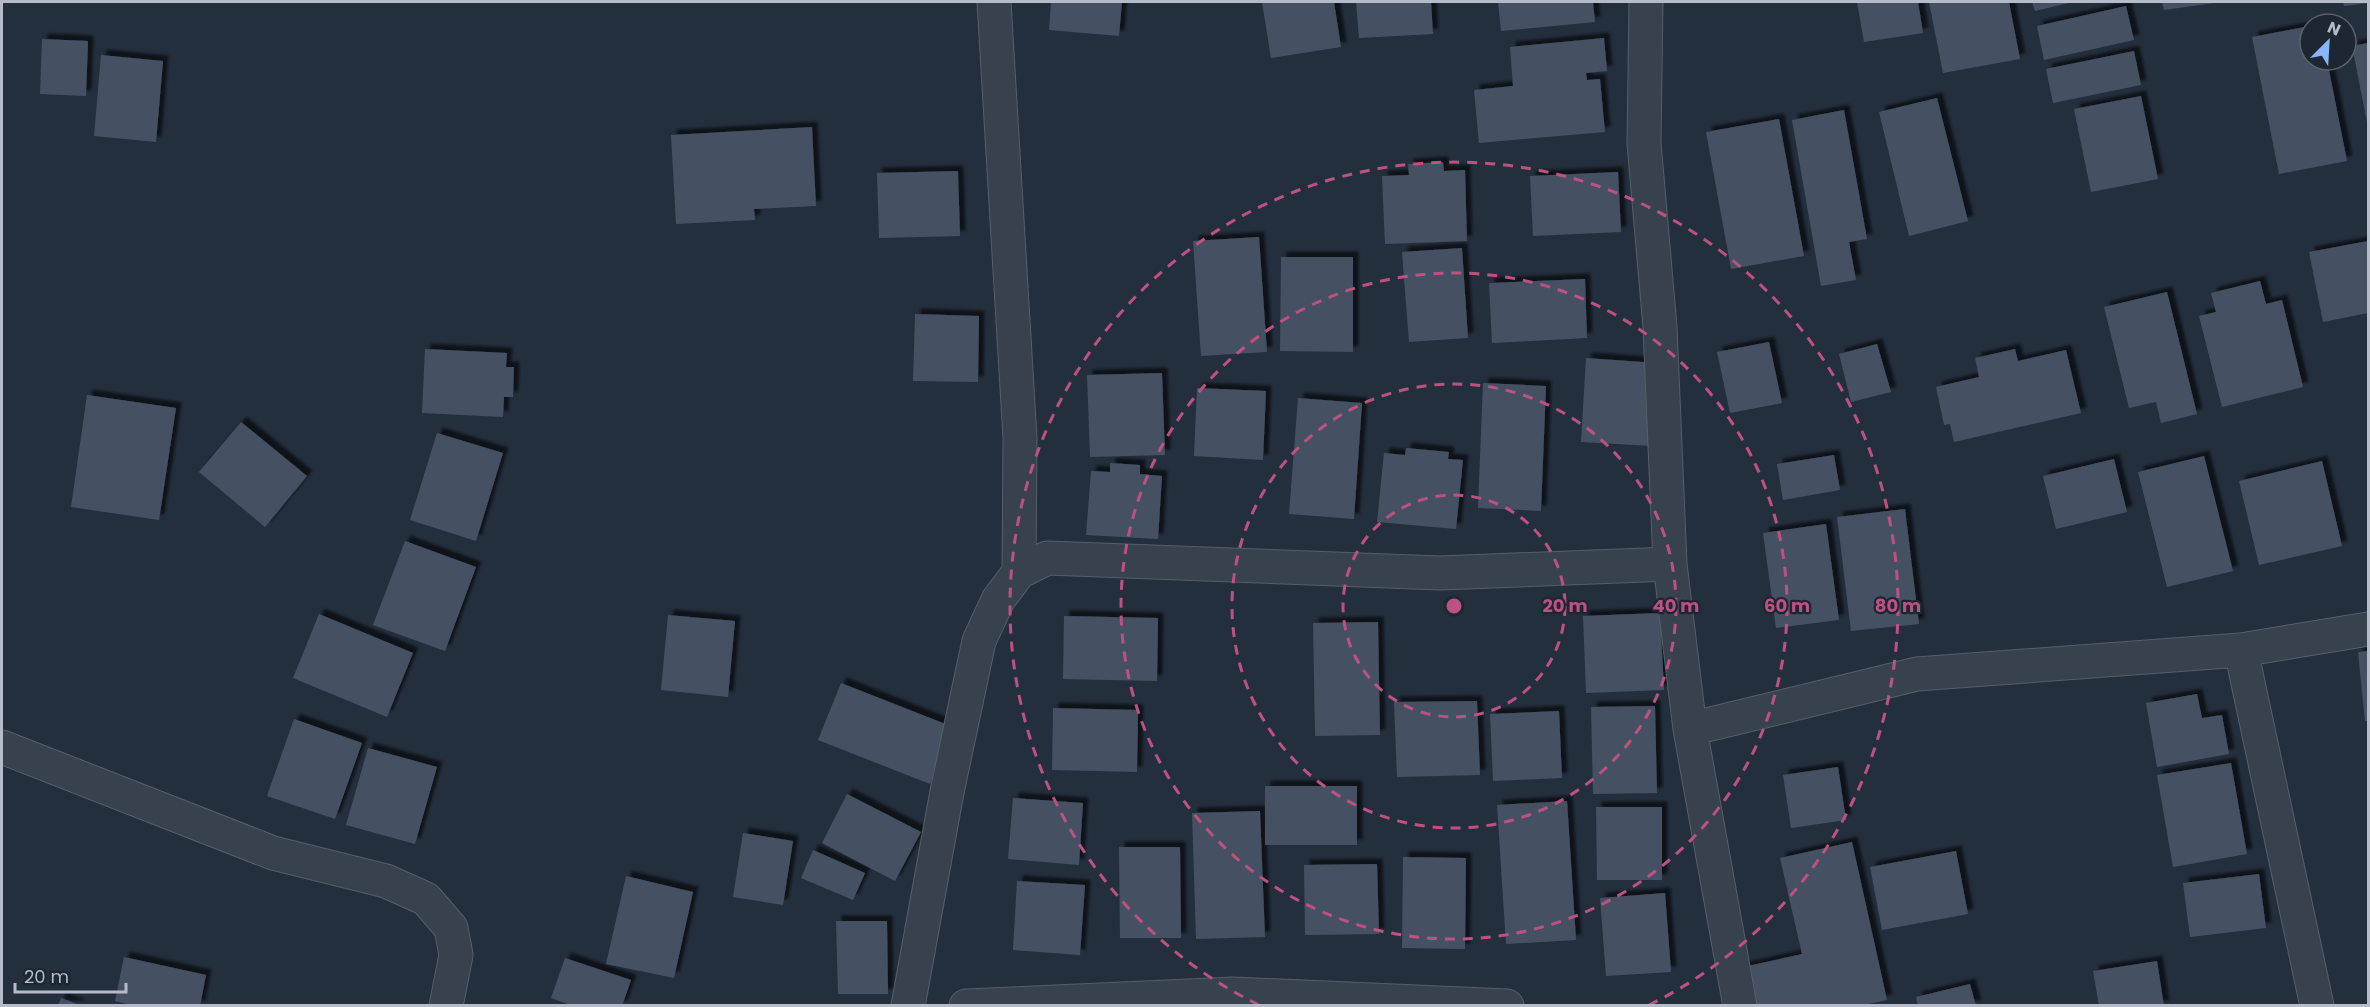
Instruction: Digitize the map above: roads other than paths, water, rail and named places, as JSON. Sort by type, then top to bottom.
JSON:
[{"type":"street","points":[[994,2],[1020,438],[1019,572]]},
{"type":"street","points":[[1646,2],[1644,143],[1660,327],[1670,564],[1690,729],[1740,1005]]},
{"type":"street","points":[[908,1005],[947,792],[979,641],[999,600],[1019,572],[1047,558],[1440,573],[1670,564]]},
{"type":"street","points":[[1690,729],[1917,675],[2241,650],[2368,629]]},
{"type":"street","points":[[2241,650],[2317,1005]]},
{"type":"street","points":[[2,747],[273,853],[386,880],[426,899],[451,928],[456,955],[446,1005]]},
{"type":"street","points":[[966,1005],[1234,993],[1507,1005]]}]
